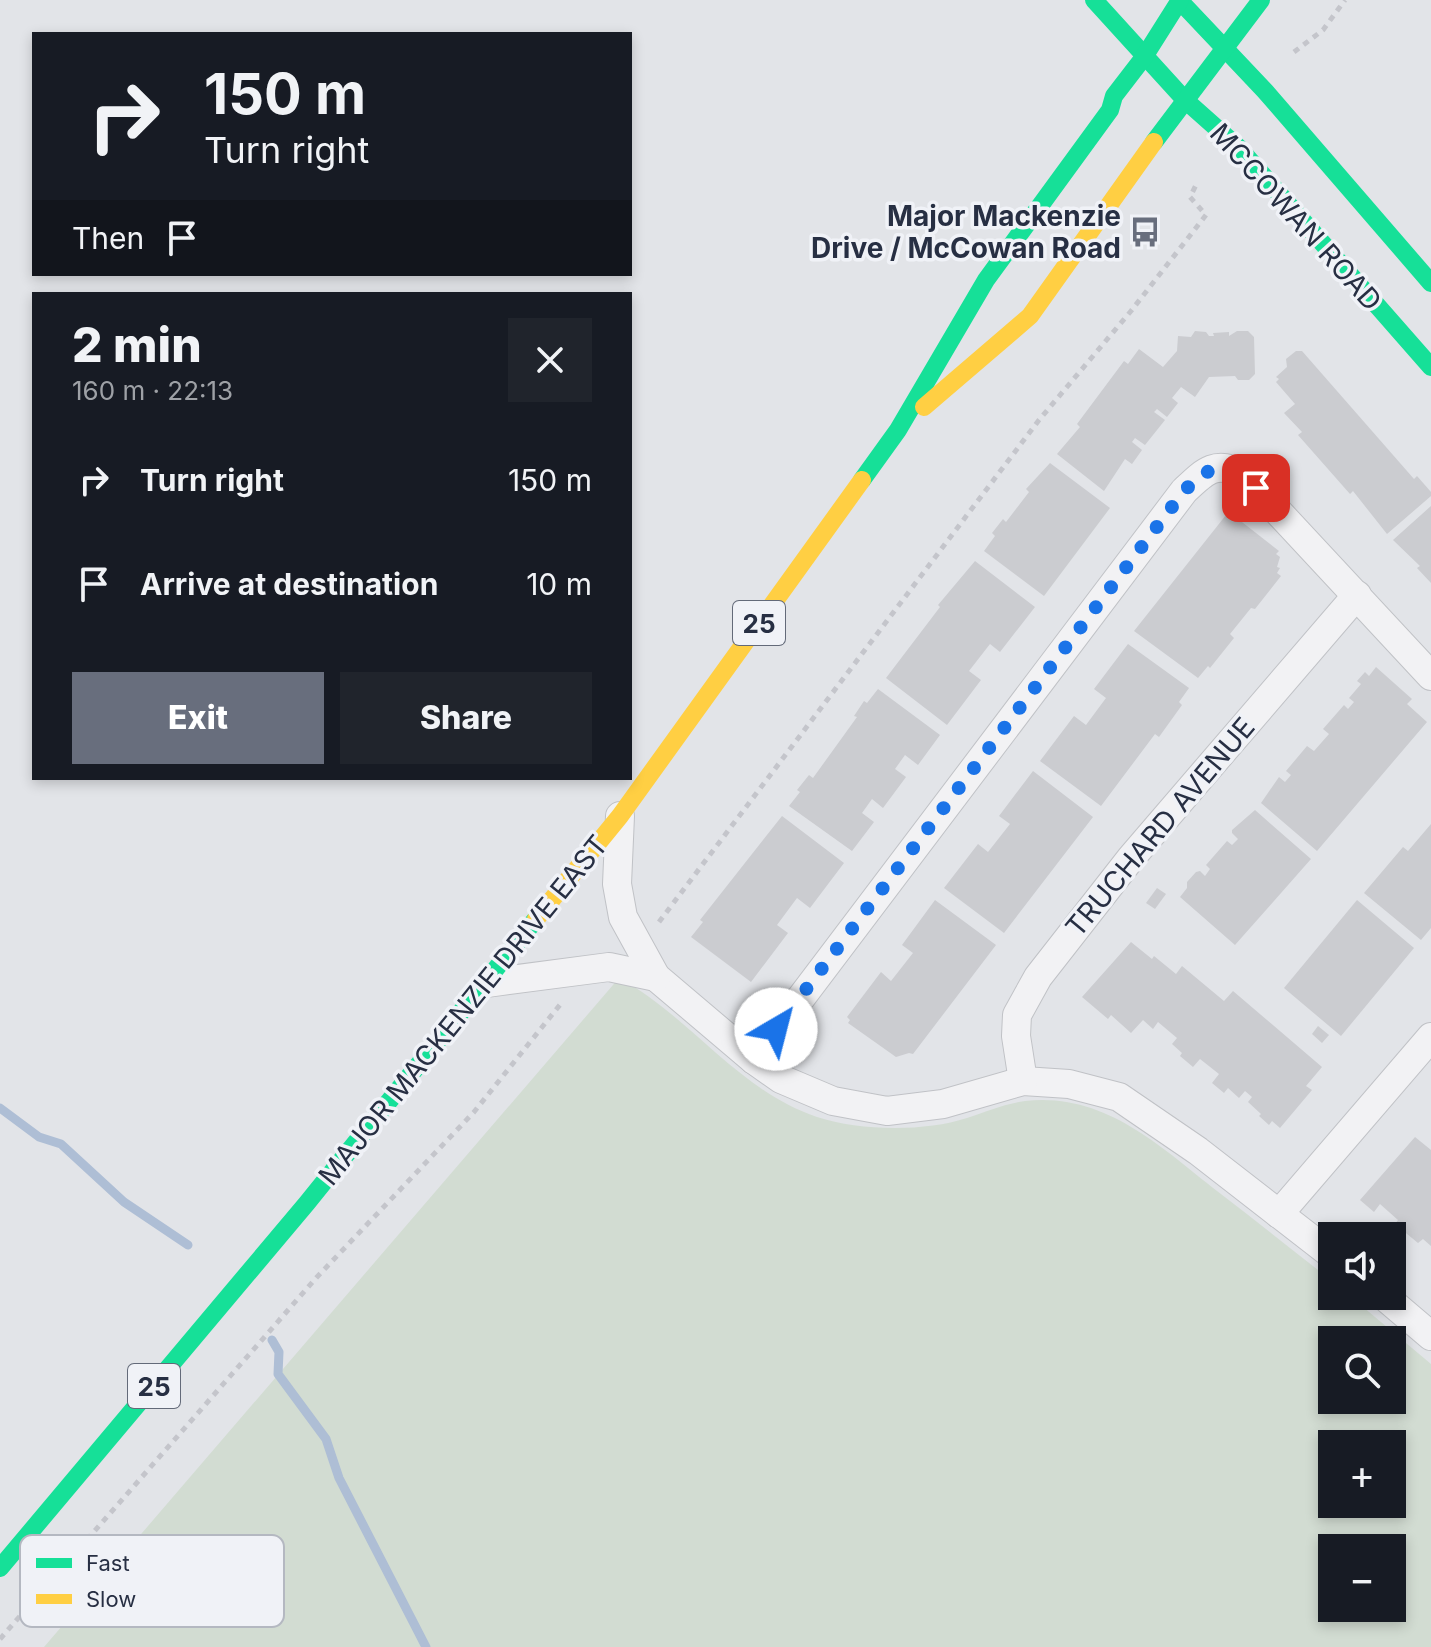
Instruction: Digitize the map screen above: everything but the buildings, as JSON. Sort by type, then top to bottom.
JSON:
[{"type":"main road","name":"MCCOWAN ROAD","points":[[1094,0],[1185,100],[1239,148],[1431,367]]},
{"type":"main road","name":"MCCOWAN ROAD","points":[[1180,0],[1265,91],[1431,283]]},
{"type":"main road","name":"MAJOR MACKENZIE DRIVE EAST","points":[[28,1535],[307,1203],[620,816],[898,430],[986,280],[1110,110],[1114,96],[1144,57],[1180,0]]},
{"type":"main road","name":"MAJOR MACKENZIE DRIVE EAST","points":[[898,430],[1030,316],[1261,0]]},
{"type":"main road","name":"MAJOR MACKENZIE DRIVE EAST","points":[[0,1568],[20,1544]]},
{"type":"street","points":[[754,1060],[1184,491],[1202,474],[1216,467],[1229,467],[1243,474],[1431,676]]},
{"type":"street","name":"TRUCHARD AVENUE","points":[[1023,1081],[1016,1036],[1017,1015],[1038,977],[1131,858],[1357,595]]},
{"type":"street","points":[[620,816],[617,884],[623,917],[656,977],[781,1079],[833,1101],[887,1111],[943,1104],[1023,1081],[1069,1084],[1119,1097],[1148,1114],[1318,1244]]},
{"type":"street","points":[[487,983],[609,967],[656,977]]},
{"type":"street","points":[[1279,1214],[1431,1037]]},
{"type":"street","points":[[1400,1310],[1431,1336]]},
{"type":"path","points":[[1294,52],[1323,30],[1345,0]]},
{"type":"path","points":[[657,924],[1039,420],[1131,311],[1206,215],[1190,197],[1196,185]]},
{"type":"path","points":[[91,1535],[317,1277],[474,1112],[563,1001],[574,995]]},
{"type":"path","points":[[0,1639],[20,1616]]},
{"type":"shaded area","points":[[619,978],[669,1012],[762,1089],[788,1105],[817,1117],[853,1125],[912,1128],[950,1123],[1017,1102],[1054,1100],[1105,1114],[1152,1140],[1318,1270],[1318,1310],[1367,1310],[1386,1326],[1318,1326],[1318,1414],[1406,1414],[1406,1343],[1431,1364],[1431,1647],[44,1647],[61,1627],[284,1627],[284,1535],[140,1535]]},
{"type":"waterway","points":[[0,1108],[39,1137],[61,1144],[124,1202],[188,1245]]},
{"type":"waterway","points":[[272,1340],[279,1352],[278,1374],[326,1439],[339,1478],[426,1647]]},
{"type":"traffic: fast","points":[[1094,0],[1185,100],[1239,148],[1431,367]]},
{"type":"traffic: fast","points":[[1179,0],[1265,91],[1431,283]]},
{"type":"traffic: fast","points":[[862,480],[898,430],[986,280],[1110,110],[1114,96],[1144,57],[1180,0]]},
{"type":"traffic: fast","points":[[1154,142],[1261,0]]},
{"type":"traffic: fast","points":[[28,1535],[307,1203],[536,919]]},
{"type":"traffic: fast","points":[[0,1568],[20,1544]]},
{"type":"traffic: slow","points":[[924,407],[1030,316],[1154,142]]},
{"type":"traffic: slow","points":[[536,919],[620,816],[862,480]]},
{"type":"place","name":"Major Mackenzie Drive / McCowan Road","points":[[1145,232]]},
{"type":"route","points":[[776,1029],[1184,491],[1202,474],[1216,467],[1229,467],[1243,474],[1256,488]]}]
